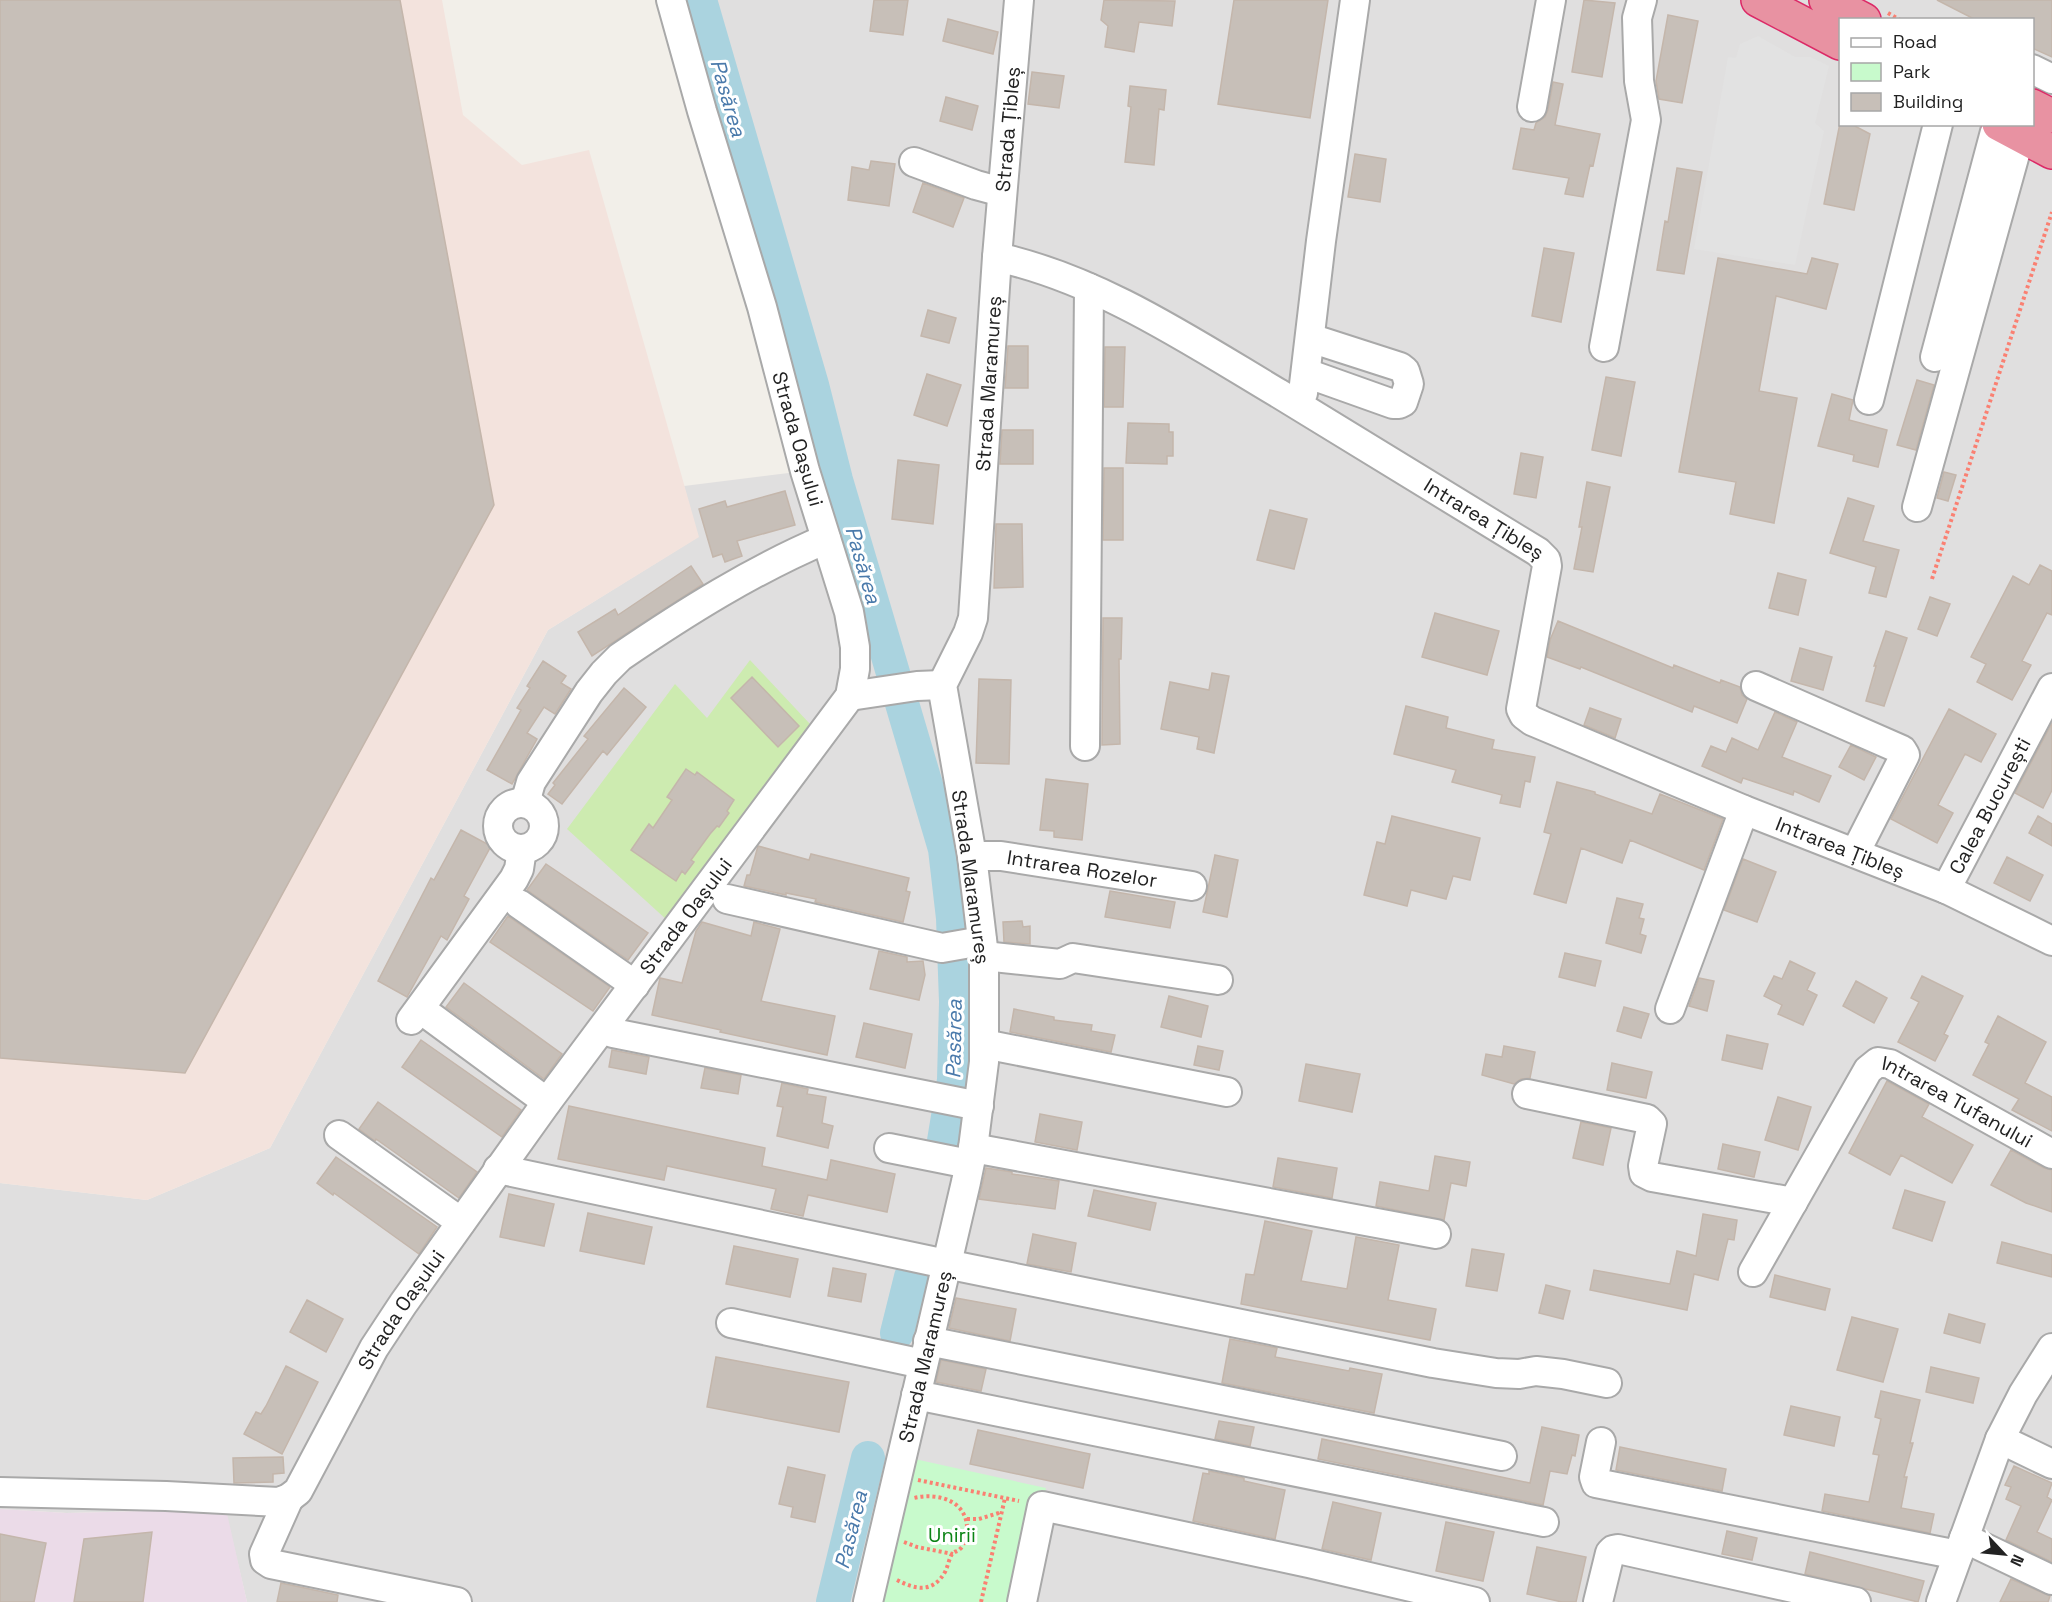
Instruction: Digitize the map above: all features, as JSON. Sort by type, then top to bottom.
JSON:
[{"type":"highway","points":[[1758,0],[1839,42]]},
{"type":"highway","points":[[1826,0],[1860,18]]},
{"type":"highway","points":[[2034,119],[2052,116]]},
{"type":"highway","points":[[2016,126],[2052,152]]},
{"type":"street","name":"Strada Oașului","points":[[457,1602],[271,1564],[266,1560],[264,1554],[289,1498],[297,1491],[374,1348],[498,1169],[850,696],[855,669],[855,647],[849,612],[806,471],[762,307],[702,111],[671,0]]},
{"type":"street","name":"Strada Țibleș","points":[[997,257],[1019,0]]},
{"type":"street","points":[[1310,338],[1400,367],[1406,371],[1409,384],[1403,402],[1393,404],[1304,383],[1321,241],[1355,0]]},
{"type":"street","points":[[1532,107],[1551,0]]},
{"type":"street","points":[[1604,346],[1646,120],[1639,81],[1637,18],[1642,0]]},
{"type":"street","points":[[1639,81],[1652,46],[1661,0]]},
{"type":"street","points":[[2034,70],[2052,79]]},
{"type":"street","points":[[1869,400],[1938,126]]},
{"type":"street","points":[[1935,357],[2011,126]]},
{"type":"street","points":[[1917,507],[2011,126]]},
{"type":"street","points":[[914,162],[1002,192]]},
{"type":"street","name":"Intrarea Țibleș","points":[[997,257],[1038,268],[1089,288],[1184,337],[1538,552],[1546,560],[1547,566],[1521,709],[1524,715],[1532,721],[1744,810],[1946,889],[2052,941]]},
{"type":"street","name":"Strada Maramureș","points":[[868,1602],[926,1353],[926,1259],[965,1158],[980,1056],[983,949],[972,856],[929,685],[968,633],[973,618],[997,257]]},
{"type":"street","points":[[1085,746],[1089,288]]},
{"type":"street","points":[[547,1102],[420,1018],[514,879],[519,869],[522,849],[536,844],[543,831],[544,824],[538,811],[525,803],[531,782],[589,692],[620,657],[736,582],[786,556],[826,539]]},
{"type":"street","points":[[850,696],[929,685]]},
{"type":"street","points":[[1755,686],[1902,750],[1905,755],[1855,853]]},
{"type":"street","name":"Calea București","points":[[1946,889],[2052,688]]},
{"type":"street","points":[[1670,1009],[1744,810]]},
{"type":"street","name":"Intrarea Rozelor","points":[[972,856],[1001,855],[1192,886]]},
{"type":"street","points":[[727,899],[942,948],[983,949],[1060,964],[1073,958],[1218,980]]},
{"type":"street","points":[[519,904],[635,985]]},
{"type":"street","points":[[613,1033],[971,1105]]},
{"type":"street","points":[[980,1056],[1227,1092]]},
{"type":"street","name":"Intrarea Tufanului","points":[[1793,1202],[1868,1070],[1878,1062],[1890,1064],[2052,1154]]},
{"type":"street","points":[[1527,1094],[1647,1119],[1652,1124],[1643,1166],[1644,1173],[1652,1177],[1793,1202],[1753,1272]]},
{"type":"street","points":[[339,1135],[461,1222]]},
{"type":"street","points":[[888,1148],[919,1155],[965,1158],[1436,1234]]},
{"type":"street","points":[[498,1169],[1433,1363],[1496,1373],[1519,1374],[1536,1371],[1563,1374],[1607,1383]]},
{"type":"street","points":[[731,1323],[926,1353],[1502,1456]]},
{"type":"street","points":[[1941,1602],[2000,1439],[2023,1394],[2052,1348]]},
{"type":"street","points":[[916,1395],[1544,1522]]},
{"type":"street","points":[[2000,1439],[2052,1464]]},
{"type":"street","points":[[1600,1442],[1594,1477],[1596,1483],[1961,1547],[2052,1580]]},
{"type":"street","points":[[0,1492],[166,1496],[279,1502],[289,1498]]},
{"type":"street","points":[[1022,1602],[1042,1506],[1309,1563],[1475,1602]]},
{"type":"street","points":[[1598,1602],[1610,1553],[1618,1549],[1856,1602]]},
{"type":"path","points":[[1932,579],[2052,212]]},
{"type":"path","points":[[897,1475],[1042,1506]]},
{"type":"path","points":[[894,1579],[927,1588],[934,1585],[944,1573],[953,1554],[961,1549],[967,1536],[967,1519],[959,1506],[942,1498],[924,1496],[911,1499]]},
{"type":"path","points":[[981,1602],[1005,1498]]},
{"type":"path","points":[[967,1519],[979,1519],[1002,1512]]},
{"type":"path","points":[[884,1533],[916,1547],[953,1554]]},
{"type":"shaded area","points":[[0,0],[442,0],[463,115],[522,165],[589,150],[699,537],[548,630],[270,1148],[147,1200],[0,1183]]},
{"type":"shaded area","points":[[671,0],[2052,0],[2052,1602],[247,1602],[225,1509],[67,1513],[0,1509],[0,1183],[147,1200],[270,1148],[548,630],[698,537],[684,486],[805,471]]},
{"type":"shaded area","points":[[1758,36],[1795,57],[1810,57],[1829,66],[1815,123],[1824,131],[1795,265],[1694,249],[1728,57],[1736,58],[1740,44]]},
{"type":"shaded area","points":[[0,1509],[67,1513],[226,1509],[247,1602],[0,1602]]},
{"type":"green space","points":[[750,660],[810,724],[668,921],[567,829],[675,684],[707,718]]},
{"type":"green space","name":"Unirii","points":[[901,1456],[1046,1488],[1022,1602],[868,1602]]},
{"type":"building","points":[[0,0],[400,0],[494,505],[185,1073],[0,1058]]},
{"type":"building","points":[[874,0],[908,0],[903,35],[870,31]]},
{"type":"building","points":[[1104,0],[1175,1],[1172,26],[1139,22],[1134,52],[1105,47],[1108,26],[1101,20]]},
{"type":"building","points":[[1234,0],[1328,0],[1310,118],[1218,104]]},
{"type":"building","points":[[1584,0],[1615,3],[1602,77],[1572,72]]},
{"type":"building","points":[[1937,0],[2052,0],[2052,57],[2034,49],[2034,18],[1972,18]]},
{"type":"building","points":[[1668,15],[1698,21],[1682,103],[1659,99],[1656,81]]},
{"type":"building","points":[[948,19],[998,32],[993,54],[943,41]]},
{"type":"building","points":[[1032,72],[1064,76],[1059,108],[1028,104]]},
{"type":"building","points":[[1553,82],[1563,84],[1555,125],[1600,134],[1583,197],[1565,194],[1569,178],[1513,169],[1521,128],[1534,130],[1536,123],[1545,117]]},
{"type":"building","points":[[1130,86],[1166,90],[1164,110],[1159,109],[1154,165],[1125,162],[1131,107],[1128,106]]},
{"type":"building","points":[[946,97],[978,106],[972,130],[940,121]]},
{"type":"building","points":[[1839,126],[1855,126],[1870,134],[1854,210],[1824,204]]},
{"type":"building","points":[[1355,154],[1386,159],[1380,202],[1348,197]]},
{"type":"building","points":[[871,161],[895,164],[889,206],[848,200],[852,167],[869,170]]},
{"type":"building","points":[[1677,168],[1702,172],[1684,274],[1657,270]]},
{"type":"building","points":[[923,183],[964,198],[953,227],[913,212]]},
{"type":"building","points":[[1544,248],[1574,253],[1561,322],[1532,316]]},
{"type":"building","points":[[1718,258],[1807,274],[1812,258],[1838,264],[1826,309],[1776,296],[1759,391],[1797,398],[1774,523],[1730,514],[1736,482],[1679,472]]},
{"type":"building","points":[[928,310],[956,318],[949,343],[921,336]]},
{"type":"building","points":[[1008,346],[1028,346],[1028,388],[1005,388]]},
{"type":"building","points":[[1105,347],[1125,347],[1123,407],[1104,407]]},
{"type":"building","points":[[927,374],[961,385],[947,426],[914,415]]},
{"type":"building","points":[[1606,377],[1635,382],[1621,456],[1592,450]]},
{"type":"building","points":[[1917,380],[1934,385],[1916,450],[1897,445]]},
{"type":"building","points":[[1832,394],[1853,400],[1849,420],[1887,430],[1878,467],[1853,461],[1854,455],[1818,446]]},
{"type":"building","points":[[1128,423],[1169,424],[1169,432],[1173,432],[1173,456],[1167,456],[1167,464],[1126,463]]},
{"type":"building","points":[[1002,430],[1033,430],[1033,464],[1000,464]]},
{"type":"building","points":[[1521,453],[1543,457],[1536,498],[1514,494]]},
{"type":"building","points":[[898,460],[939,465],[933,524],[892,519]]},
{"type":"building","points":[[1104,468],[1123,468],[1123,540],[1103,540]]},
{"type":"building","points":[[1944,472],[1956,475],[1948,501],[1937,498]]},
{"type":"building","points":[[1587,482],[1610,487],[1593,572],[1574,569]]},
{"type":"building","points":[[785,491],[795,525],[737,541],[742,556],[725,562],[722,554],[713,557],[699,509],[725,501],[727,507]]},
{"type":"building","points":[[1848,498],[1874,506],[1863,541],[1899,550],[1886,597],[1869,593],[1876,567],[1830,553]]},
{"type":"building","points":[[1270,510],[1307,519],[1294,569],[1257,560]]},
{"type":"building","points":[[996,524],[1022,524],[1023,587],[994,588]]},
{"type":"building","points":[[2040,565],[2052,571],[2052,615],[2047,613],[2022,661],[2031,665],[2012,700],[1977,682],[1986,664],[1971,657],[2013,576],[2029,585]]},
{"type":"building","points":[[691,566],[703,584],[592,656],[578,632],[615,609],[618,615]]},
{"type":"building","points":[[1778,573],[1806,580],[1798,615],[1769,608]]},
{"type":"building","points":[[1930,597],[1950,604],[1937,636],[1918,629]]},
{"type":"building","points":[[1435,613],[1499,631],[1487,675],[1422,657]]},
{"type":"building","points":[[1103,618],[1122,618],[1121,659],[1119,659],[1120,744],[1102,745]]},
{"type":"building","points":[[1558,621],[1673,668],[1674,665],[1720,683],[1721,680],[1740,687],[1742,695],[1747,699],[1737,723],[1694,706],[1692,712],[1581,667],[1580,669],[1547,657],[1550,640]]},
{"type":"building","points":[[1886,631],[1907,638],[1884,706],[1866,701],[1876,666],[1874,666]]},
{"type":"building","points":[[1800,648],[1832,657],[1823,690],[1791,681]]},
{"type":"building","points":[[543,661],[566,676],[561,683],[571,689],[555,714],[544,707],[527,733],[537,739],[512,784],[487,770],[521,710],[517,708],[530,688],[527,686]]},
{"type":"building","points":[[1212,673],[1229,676],[1214,753],[1197,749],[1199,737],[1161,729],[1170,682],[1209,690]]},
{"type":"building","points":[[752,677],[799,726],[778,747],[731,698]]},
{"type":"building","points":[[979,679],[1011,680],[1009,764],[976,763]]},
{"type":"building","points":[[624,688],[646,707],[607,755],[603,751],[562,804],[548,794],[555,785],[553,783],[588,739],[584,736]]},
{"type":"building","points":[[1406,706],[1448,717],[1446,728],[1494,740],[1492,749],[1535,757],[1530,782],[1525,781],[1520,807],[1500,803],[1502,795],[1452,782],[1456,770],[1394,754]]},
{"type":"building","points":[[1590,708],[1621,719],[1615,738],[1584,725]]},
{"type":"building","points":[[1949,709],[1996,734],[1981,762],[1965,754],[1938,805],[1953,813],[1937,843],[1891,819]]},
{"type":"building","points":[[1775,712],[1797,722],[1782,757],[1831,776],[1819,802],[1794,791],[1793,795],[1743,778],[1741,783],[1702,766],[1711,746],[1726,752],[1732,738],[1758,750]]},
{"type":"building","points":[[2052,723],[2052,790],[2043,808],[2015,793]]},
{"type":"building","points":[[1851,745],[1876,757],[1864,780],[1839,767]]},
{"type":"building","points":[[686,769],[695,775],[697,772],[734,800],[727,811],[729,813],[719,827],[717,826],[710,834],[691,860],[694,862],[685,874],[682,871],[676,881],[631,850],[649,824],[653,828],[672,800],[667,797]]},
{"type":"building","points":[[1046,779],[1088,784],[1082,840],[1054,837],[1054,831],[1040,830]]},
{"type":"building","points":[[1557,782],[1595,792],[1595,794],[1652,814],[1660,794],[1723,819],[1704,870],[1630,840],[1622,863],[1581,848],[1566,903],[1534,894],[1551,834],[1544,832]]},
{"type":"building","points":[[1392,816],[1480,838],[1470,880],[1453,876],[1446,899],[1411,890],[1407,906],[1364,895],[1377,842],[1385,844]]},
{"type":"building","points":[[2038,816],[2052,824],[2052,846],[2029,833]]},
{"type":"building","points":[[461,830],[491,846],[464,896],[469,899],[447,940],[441,936],[407,997],[378,981],[431,878],[434,880]]},
{"type":"building","points":[[758,846],[809,860],[811,854],[909,878],[906,891],[910,892],[903,922],[815,902],[816,899],[744,886],[747,875],[750,875]]},
{"type":"building","points":[[1215,855],[1238,860],[1227,917],[1203,912]]},
{"type":"building","points":[[2007,857],[2043,875],[2030,901],[1994,883]]},
{"type":"building","points":[[1743,859],[1776,872],[1757,922],[1724,910]]},
{"type":"building","points":[[546,864],[648,933],[628,960],[527,890]]},
{"type":"building","points":[[1110,891],[1175,902],[1170,928],[1105,917]]},
{"type":"building","points":[[1617,898],[1643,904],[1639,918],[1644,919],[1640,934],[1646,936],[1641,953],[1606,943]]},
{"type":"building","points":[[508,916],[610,987],[593,1011],[490,942]]},
{"type":"building","points":[[1022,921],[1023,927],[1030,926],[1030,944],[1004,942],[1003,922]]},
{"type":"building","points":[[702,922],[751,936],[754,922],[780,929],[761,1001],[835,1016],[827,1055],[652,1015],[660,978],[682,983],[696,931]]},
{"type":"building","points":[[879,951],[907,957],[907,962],[923,961],[925,975],[919,1000],[870,989]]},
{"type":"building","points":[[1565,953],[1601,961],[1595,986],[1559,977]]},
{"type":"building","points":[[1790,961],[1815,973],[1807,990],[1817,995],[1803,1025],[1778,1014],[1782,1005],[1764,996],[1774,976],[1782,979]]},
{"type":"building","points":[[1922,976],[1963,996],[1944,1034],[1948,1036],[1935,1061],[1898,1042],[1919,1002],[1911,998]]},
{"type":"building","points":[[1699,978],[1714,981],[1707,1011],[1689,1006]]},
{"type":"building","points":[[1856,981],[1887,998],[1874,1023],[1843,1006]]},
{"type":"building","points":[[464,983],[562,1054],[544,1079],[446,1007]]},
{"type":"building","points":[[1169,996],[1208,1006],[1201,1037],[1161,1027]]},
{"type":"building","points":[[1624,1007],[1649,1014],[1641,1038],[1617,1031]]},
{"type":"building","points":[[1014,1009],[1054,1017],[1054,1020],[1092,1025],[1091,1031],[1115,1035],[1111,1052],[1010,1032]]},
{"type":"building","points":[[1998,1016],[2046,1042],[2025,1083],[2052,1097],[2052,1131],[2012,1110],[2019,1099],[1973,1075],[1989,1044],[1985,1042]]},
{"type":"building","points":[[864,1023],[912,1034],[905,1068],[856,1057]]},
{"type":"building","points":[[1727,1035],[1768,1044],[1762,1069],[1722,1060]]},
{"type":"building","points":[[421,1040],[521,1110],[502,1137],[402,1067]]},
{"type":"building","points":[[1198,1046],[1223,1051],[1219,1070],[1194,1065]]},
{"type":"building","points":[[1504,1046],[1535,1052],[1530,1078],[1521,1079],[1514,1084],[1482,1075],[1486,1054],[1502,1057]]},
{"type":"building","points":[[612,1050],[649,1057],[646,1074],[609,1067]]},
{"type":"building","points":[[1612,1063],[1652,1072],[1646,1098],[1607,1090]]},
{"type":"building","points":[[1306,1064],[1360,1074],[1352,1112],[1299,1101]]},
{"type":"building","points":[[705,1068],[741,1075],[738,1094],[701,1088]]},
{"type":"building","points":[[1887,1081],[1929,1104],[1922,1117],[1973,1145],[1952,1183],[1901,1155],[1890,1175],[1849,1153]]},
{"type":"building","points":[[782,1083],[808,1089],[807,1094],[826,1097],[822,1123],[833,1126],[828,1148],[777,1136],[783,1107],[777,1106]]},
{"type":"building","points":[[1778,1097],[1811,1107],[1798,1150],[1765,1140]]},
{"type":"building","points":[[378,1102],[477,1172],[459,1198],[359,1129]]},
{"type":"building","points":[[569,1106],[765,1148],[762,1166],[827,1180],[831,1160],[895,1174],[887,1212],[808,1195],[803,1216],[771,1209],[776,1189],[667,1166],[664,1180],[558,1159]]},
{"type":"building","points":[[1040,1114],[1082,1122],[1077,1150],[1035,1142]]},
{"type":"building","points":[[1581,1122],[1611,1128],[1603,1165],[1573,1158]]},
{"type":"building","points":[[1723,1144],[1760,1152],[1754,1177],[1718,1169]]},
{"type":"building","points":[[2011,1150],[2052,1170],[2052,1212],[2026,1203],[1991,1185]]},
{"type":"building","points":[[1435,1156],[1470,1162],[1466,1186],[1451,1183],[1444,1220],[1376,1206],[1380,1182],[1429,1191]]},
{"type":"building","points":[[336,1157],[437,1227],[419,1254],[317,1183]]},
{"type":"building","points":[[1278,1158],[1337,1168],[1332,1198],[1273,1187]]},
{"type":"building","points":[[986,1168],[1059,1181],[1055,1209],[979,1199]]},
{"type":"building","points":[[1094,1190],[1156,1203],[1150,1230],[1088,1216]]},
{"type":"building","points":[[1905,1190],[1945,1202],[1932,1241],[1893,1228]]},
{"type":"building","points":[[509,1194],[554,1204],[544,1246],[500,1237]]},
{"type":"building","points":[[588,1213],[652,1227],[644,1264],[580,1251]]},
{"type":"building","points":[[1703,1214],[1737,1220],[1734,1240],[1728,1239],[1718,1280],[1694,1274],[1687,1310],[1590,1290],[1594,1270],[1670,1284],[1677,1251],[1696,1256]]},
{"type":"building","points":[[1265,1221],[1312,1231],[1301,1281],[1347,1289],[1356,1237],[1399,1245],[1388,1300],[1436,1309],[1430,1340],[1241,1304],[1246,1274],[1254,1275]]},
{"type":"building","points":[[1033,1234],[1076,1243],[1071,1272],[1027,1264]]},
{"type":"building","points":[[2002,1242],[2052,1255],[2052,1277],[1997,1263]]},
{"type":"building","points":[[734,1246],[798,1259],[790,1297],[726,1284]]},
{"type":"building","points":[[1472,1249],[1504,1254],[1497,1291],[1466,1286]]},
{"type":"building","points":[[833,1268],[866,1274],[861,1302],[828,1296]]},
{"type":"building","points":[[1775,1275],[1830,1289],[1825,1310],[1770,1297]]},
{"type":"building","points":[[1546,1285],[1570,1291],[1563,1319],[1539,1313]]},
{"type":"building","points":[[956,1298],[1016,1309],[1010,1341],[949,1328]]},
{"type":"building","points":[[307,1300],[343,1319],[326,1352],[290,1332]]},
{"type":"building","points":[[1949,1314],[1985,1324],[1980,1343],[1944,1333]]},
{"type":"building","points":[[1852,1317],[1898,1329],[1883,1382],[1837,1370]]},
{"type":"building","points":[[1230,1339],[1277,1348],[1275,1357],[1349,1371],[1350,1368],[1382,1374],[1374,1413],[1222,1383]]},
{"type":"building","points":[[716,1357],[849,1382],[839,1432],[707,1407]]},
{"type":"building","points":[[941,1360],[986,1369],[981,1391],[936,1382]]},
{"type":"building","points":[[286,1366],[318,1382],[282,1454],[244,1434],[256,1412],[261,1414],[266,1406]]},
{"type":"building","points":[[1931,1367],[1979,1378],[1973,1403],[1926,1392]]},
{"type":"building","points":[[1881,1391],[1920,1400],[1910,1443],[1913,1443],[1904,1477],[1907,1477],[1901,1508],[1934,1514],[1930,1533],[1822,1511],[1825,1494],[1869,1502],[1879,1455],[1873,1454],[1881,1419],[1875,1417]]},
{"type":"building","points":[[1791,1406],[1840,1417],[1834,1446],[1784,1435]]},
{"type":"building","points":[[1219,1421],[1254,1427],[1250,1446],[1215,1439]]},
{"type":"building","points":[[1542,1427],[1579,1435],[1575,1456],[1572,1455],[1567,1474],[1550,1471],[1543,1505],[1318,1459],[1322,1439],[1530,1483]]},
{"type":"building","points":[[978,1430],[1090,1454],[1083,1488],[970,1464]]},
{"type":"building","points":[[1620,1447],[1726,1469],[1722,1491],[1616,1470]]},
{"type":"building","points":[[283,1457],[284,1473],[273,1474],[273,1482],[234,1483],[233,1458]]},
{"type":"building","points":[[2014,1466],[2052,1483],[2047,1497],[2052,1500],[2037,1532],[2052,1539],[2052,1562],[2006,1540],[2021,1506],[2006,1499],[2011,1487],[2005,1485]]},
{"type":"building","points":[[788,1467],[825,1475],[815,1522],[791,1517],[793,1507],[779,1504]]},
{"type":"building","points":[[1209,1471],[1285,1490],[1275,1539],[1193,1521],[1203,1473],[1209,1474]]},
{"type":"building","points":[[1333,1502],[1381,1513],[1371,1560],[1322,1549]]},
{"type":"building","points":[[1446,1522],[1494,1532],[1483,1581],[1436,1571]]},
{"type":"building","points":[[1727,1531],[1757,1538],[1752,1560],[1722,1554]]},
{"type":"building","points":[[152,1532],[143,1602],[74,1602],[84,1539]]},
{"type":"building","points":[[0,1534],[46,1543],[34,1602],[0,1602]]},
{"type":"building","points":[[1537,1547],[1586,1557],[1576,1602],[1562,1602],[1527,1594]]},
{"type":"building","points":[[1810,1552],[1924,1581],[1918,1602],[1805,1574]]},
{"type":"building","points":[[2011,1579],[2050,1596],[2048,1602],[2000,1602]]},
{"type":"building","points":[[281,1583],[338,1595],[337,1602],[277,1602]]},
{"type":"waterway","name":"Pasărea","points":[[700,0],[812,385],[836,480],[945,849],[953,918],[956,1002],[954,1080],[944,1141]]},
{"type":"waterway","name":"Pasărea","points":[[897,1333],[911,1277]]},
{"type":"waterway","name":"Pasărea","points":[[833,1602],[868,1458]]}]
